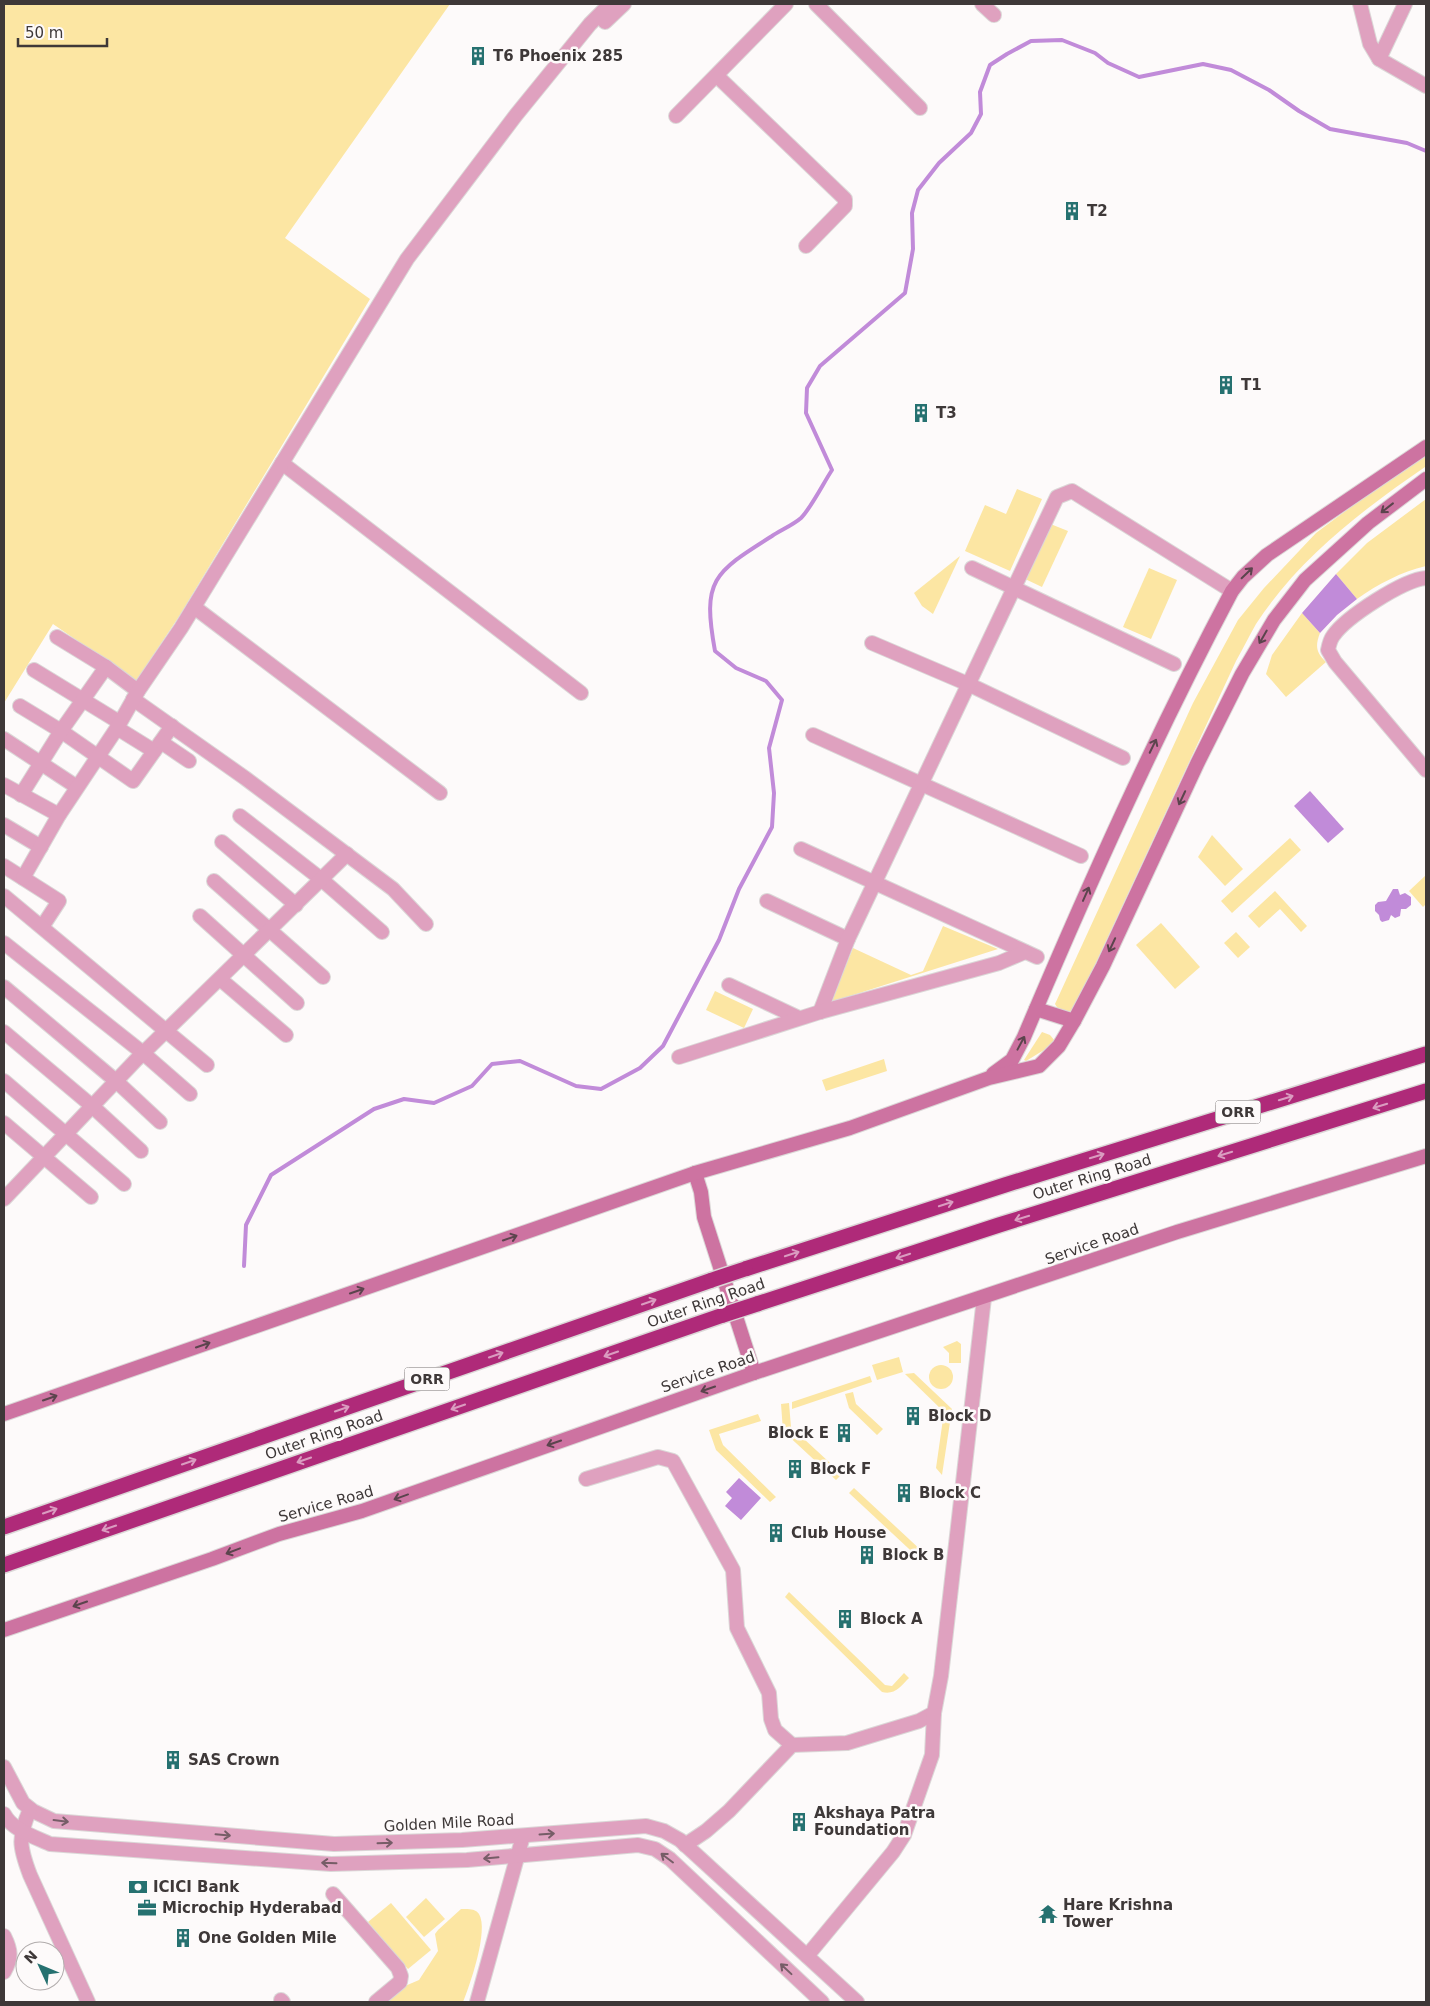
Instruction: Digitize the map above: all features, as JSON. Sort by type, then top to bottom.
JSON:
[{"type":"highway","name":"Outer Ring Road","points":[[4,1527],[745,1269],[1050,1171],[1426,1054]]},
{"type":"highway","name":"Outer Ring Road","points":[[4,1565],[723,1315],[1045,1210],[1426,1091]]},
{"type":"main road","points":[[988,1078],[1012,1060],[1024,1037],[1144,765],[1181,688],[1232,591],[1243,577],[1267,555],[1426,447]]},
{"type":"main road","points":[[4,1414],[695,1173],[850,1128],[988,1078],[1039,1066],[1059,1046],[1103,966],[1238,682],[1274,620],[1305,580],[1368,523],[1426,479]]},
{"type":"main road","points":[[1036,1009],[1074,1021]]},
{"type":"main road","name":"Service Road","points":[[4,1630],[212,1559],[279,1534],[362,1511],[754,1373],[984,1298],[1177,1232],[1426,1156]]},
{"type":"main road","points":[[695,1173],[701,1192],[704,1217],[754,1373]]},
{"type":"street","points":[[23,878],[59,814],[194,607],[407,259],[516,115],[590,24],[610,4]]},
{"type":"street","points":[[569,51],[598,30],[624,4]]},
{"type":"street","points":[[676,116],[786,4]]},
{"type":"street","points":[[816,4],[920,108]]},
{"type":"street","points":[[982,4],[994,15]]},
{"type":"street","points":[[1360,4],[1370,44],[1379,58],[1426,86]]},
{"type":"street","points":[[1379,58],[1405,4]]},
{"type":"street","points":[[716,76],[846,199],[845,206],[806,246]]},
{"type":"street","points":[[282,463],[581,693]]},
{"type":"street","points":[[820,1012],[848,939],[1057,497],[1072,491],[1232,591]]},
{"type":"street","points":[[972,568],[1174,664]]},
{"type":"street","points":[[1426,578],[1403,586],[1361,610],[1332,636],[1328,650],[1335,662],[1426,770]]},
{"type":"street","points":[[194,607],[440,793]]},
{"type":"street","points":[[58,636],[106,667],[172,726],[393,889],[426,924]]},
{"type":"street","points":[[872,643],[968,684],[1123,758]]},
{"type":"street","points":[[21,794],[61,731],[84,701],[106,667]]},
{"type":"street","points":[[34,670],[118,725],[189,761]]},
{"type":"street","points":[[20,706],[61,731],[133,781],[172,726]]},
{"type":"street","points":[[813,735],[1081,856]]},
{"type":"street","points":[[4,739],[77,787]]},
{"type":"street","points":[[4,785],[59,814]]},
{"type":"street","points":[[240,816],[321,879],[382,932]]},
{"type":"street","points":[[4,825],[41,847]]},
{"type":"street","points":[[222,842],[296,904]]},
{"type":"street","points":[[678,1057],[798,1018],[1031,954],[801,848]]},
{"type":"street","points":[[4,1199],[143,1053],[347,854]]},
{"type":"street","points":[[4,866],[59,901],[42,927]]},
{"type":"street","points":[[214,880],[323,977]]},
{"type":"street","points":[[4,896],[207,1065]]},
{"type":"street","points":[[767,901],[848,939]]},
{"type":"street","points":[[200,916],[297,1003]]},
{"type":"street","points":[[4,943],[143,1053],[190,1094]]},
{"type":"street","points":[[220,979],[286,1035]]},
{"type":"street","points":[[729,985],[798,1018]]},
{"type":"street","points":[[4,987],[116,1081],[160,1122]]},
{"type":"street","points":[[4,1032],[92,1106],[141,1151]]},
{"type":"street","points":[[4,1081],[124,1184]]},
{"type":"street","points":[[4,1123],[91,1197]]},
{"type":"street","points":[[807,1956],[893,1852],[904,1835],[932,1754],[934,1712],[942,1676],[984,1298]]},
{"type":"street","points":[[586,1479],[658,1457],[673,1461],[733,1570],[737,1628],[769,1693],[771,1719],[775,1730],[792,1745],[847,1743],[919,1721],[934,1712]]},
{"type":"street","points":[[685,1845],[706,1831],[729,1810],[792,1745]]},
{"type":"street","name":"Golden Mile Road","points":[[4,1767],[23,1803],[30,1809],[54,1821],[334,1844],[524,1836],[646,1826],[664,1830],[685,1845],[857,2002]]},
{"type":"street","points":[[30,1809],[21,1830],[23,1856],[30,1876],[88,2002]]},
{"type":"street","points":[[4,1814],[6,1818],[21,1830],[50,1844],[331,1864],[467,1860],[638,1845],[654,1849],[670,1859],[822,2002]]},
{"type":"street","points":[[477,2002],[524,1836]]},
{"type":"street","points":[[333,1894],[398,1968],[401,1976],[400,1982],[376,2002]]},
{"type":"street","points":[[4,1936],[11,1957],[4,1972]]},
{"type":"shaded area","points":[[4,4],[450,4],[285,238],[370,299],[180,615],[136,681],[53,624],[4,703]]},
{"type":"shaded area","points":[[1426,451],[1425,467],[1355,519],[1311,557],[1273,600],[1256,624],[1236,661],[1074,1010],[1067,1014],[1060,1012],[1055,1004],[1193,703],[1238,620],[1264,588],[1316,533]]},
{"type":"shaded area","points":[[1017,489],[1042,499],[1010,571],[965,551],[985,505],[1006,514]]},
{"type":"shaded area","points":[[1426,499],[1426,566],[1390,579],[1357,599],[1336,574],[1367,543]]},
{"type":"shaded area","points":[[1048,523],[1068,531],[1042,587],[1023,578]]},
{"type":"shaded area","points":[[960,556],[933,614],[922,606],[914,593]]},
{"type":"shaded area","points":[[1149,568],[1177,580],[1151,639],[1123,627]]},
{"type":"shaded area","points":[[1336,574],[1357,599],[1337,615],[1320,633],[1302,613]]},
{"type":"shaded area","points":[[1302,613],[1320,633],[1317,649],[1326,662],[1286,697],[1266,674],[1272,655]]},
{"type":"shaded area","points":[[1310,791],[1344,829],[1328,843],[1294,806]]},
{"type":"shaded area","points":[[1212,835],[1243,869],[1225,886],[1198,857]]},
{"type":"shaded area","points":[[1290,838],[1301,850],[1232,913],[1221,901]]},
{"type":"shaded area","points":[[1426,875],[1426,904],[1423,907],[1409,891]]},
{"type":"shaded area","points":[[1393,889],[1398,889],[1400,895],[1405,893],[1411,897],[1411,905],[1406,909],[1401,909],[1400,916],[1395,918],[1391,915],[1389,920],[1382,922],[1375,911],[1375,905],[1378,902],[1386,901]]},
{"type":"shaded area","points":[[1275,891],[1307,926],[1301,932],[1280,909],[1259,928],[1248,916]]},
{"type":"shaded area","points":[[1161,923],[1200,967],[1175,989],[1136,945]]},
{"type":"shaded area","points":[[943,926],[998,949],[831,1002],[853,948],[911,975],[923,971]]},
{"type":"shaded area","points":[[1236,932],[1250,947],[1238,958],[1224,943]]},
{"type":"shaded area","points":[[715,991],[753,1009],[744,1028],[706,1010]]},
{"type":"shaded area","points":[[1042,1032],[1050,1035],[1055,1041],[1044,1050],[1026,1061],[1024,1060]]},
{"type":"shaded area","points":[[884,1059],[887,1071],[826,1091],[822,1080]]},
{"type":"shaded area","points":[[957,1341],[961,1344],[961,1363],[949,1363],[949,1353],[943,1347]]},
{"type":"shaded area","points":[[899,1357],[903,1372],[877,1380],[872,1365]]},
{"type":"shaded area","points":[[941,1365],[949,1369],[953,1377],[949,1385],[941,1389],[933,1385],[929,1377],[933,1369]]},
{"type":"shaded area","points":[[914,1373],[952,1409],[942,1475],[936,1468],[944,1412],[905,1374]]},
{"type":"shaded area","points":[[870,1376],[872,1382],[792,1409],[792,1402]]},
{"type":"shaded area","points":[[853,1392],[856,1404],[883,1429],[877,1435],[849,1408],[845,1394]]},
{"type":"shaded area","points":[[789,1403],[791,1427],[842,1474],[836,1480],[783,1431],[781,1404]]},
{"type":"shaded area","points":[[758,1414],[761,1421],[719,1434],[723,1445],[776,1497],[770,1502],[716,1450],[709,1430]]},
{"type":"shaded area","points":[[739,1478],[761,1498],[741,1520],[725,1506],[732,1498],[726,1492]]},
{"type":"shaded area","points":[[854,1488],[924,1553],[923,1562],[849,1493]]},
{"type":"shaded area","points":[[789,1592],[885,1685],[892,1686],[904,1673],[909,1678],[894,1691],[882,1692],[785,1597]]},
{"type":"shaded area","points":[[426,1898],[445,1919],[424,1937],[406,1917]]},
{"type":"shaded area","points":[[391,1903],[431,1950],[408,1969],[368,1922]]},
{"type":"shaded area","points":[[461,1909],[471,1909],[479,1914],[482,1932],[477,1958],[463,2002],[388,2002],[405,1986],[419,1980],[438,1951],[435,1934]]},
{"type":"waterway","points":[[244,1266],[246,1225],[271,1175],[374,1109],[404,1099],[434,1103],[472,1086],[492,1064],[520,1061],[576,1086],[601,1089],[640,1068],[663,1046],[719,940],[739,889],[772,827],[774,793],[769,748],[782,700],[766,681],[736,668],[715,651],[710,608],[712,593],[716,581],[736,560],[805,514],[832,470],[806,413],[807,388],[820,366],[905,293],[913,249],[912,213],[918,190],[939,163],[971,133],[981,114],[980,92],[990,65],[1031,41],[1062,40],[1095,53],[1108,63],[1139,77],[1203,64],[1231,70],[1269,90],[1299,111],[1330,129],[1407,143],[1426,151]]},
{"type":"place","name":"T6 Phoenix 285","points":[[478,56]]},
{"type":"place","name":"T2","points":[[1072,211]]},
{"type":"place","name":"T1","points":[[1226,385]]},
{"type":"place","name":"T3","points":[[921,413]]},
{"type":"place","name":"Block D","points":[[913,1416]]},
{"type":"place","name":"Block E","points":[[844,1433]]},
{"type":"place","name":"Block F","points":[[795,1469]]},
{"type":"place","name":"Block C","points":[[904,1493]]},
{"type":"place","name":"Club House","points":[[776,1533]]},
{"type":"place","name":"Block B","points":[[867,1555]]},
{"type":"place","name":"Block A","points":[[845,1619]]},
{"type":"place","name":"SAS Crown","points":[[173,1760]]},
{"type":"place","name":"Akshaya Patra Foundation","points":[[799,1822]]},
{"type":"place","name":"ICICI Bank","points":[[138,1887]]},
{"type":"place","name":"Microchip Hyderabad","points":[[147,1908]]},
{"type":"place","name":"Hare Krishna Tower","points":[[1048,1914]]},
{"type":"place","name":"One Golden Mile","points":[[183,1938]]}]
